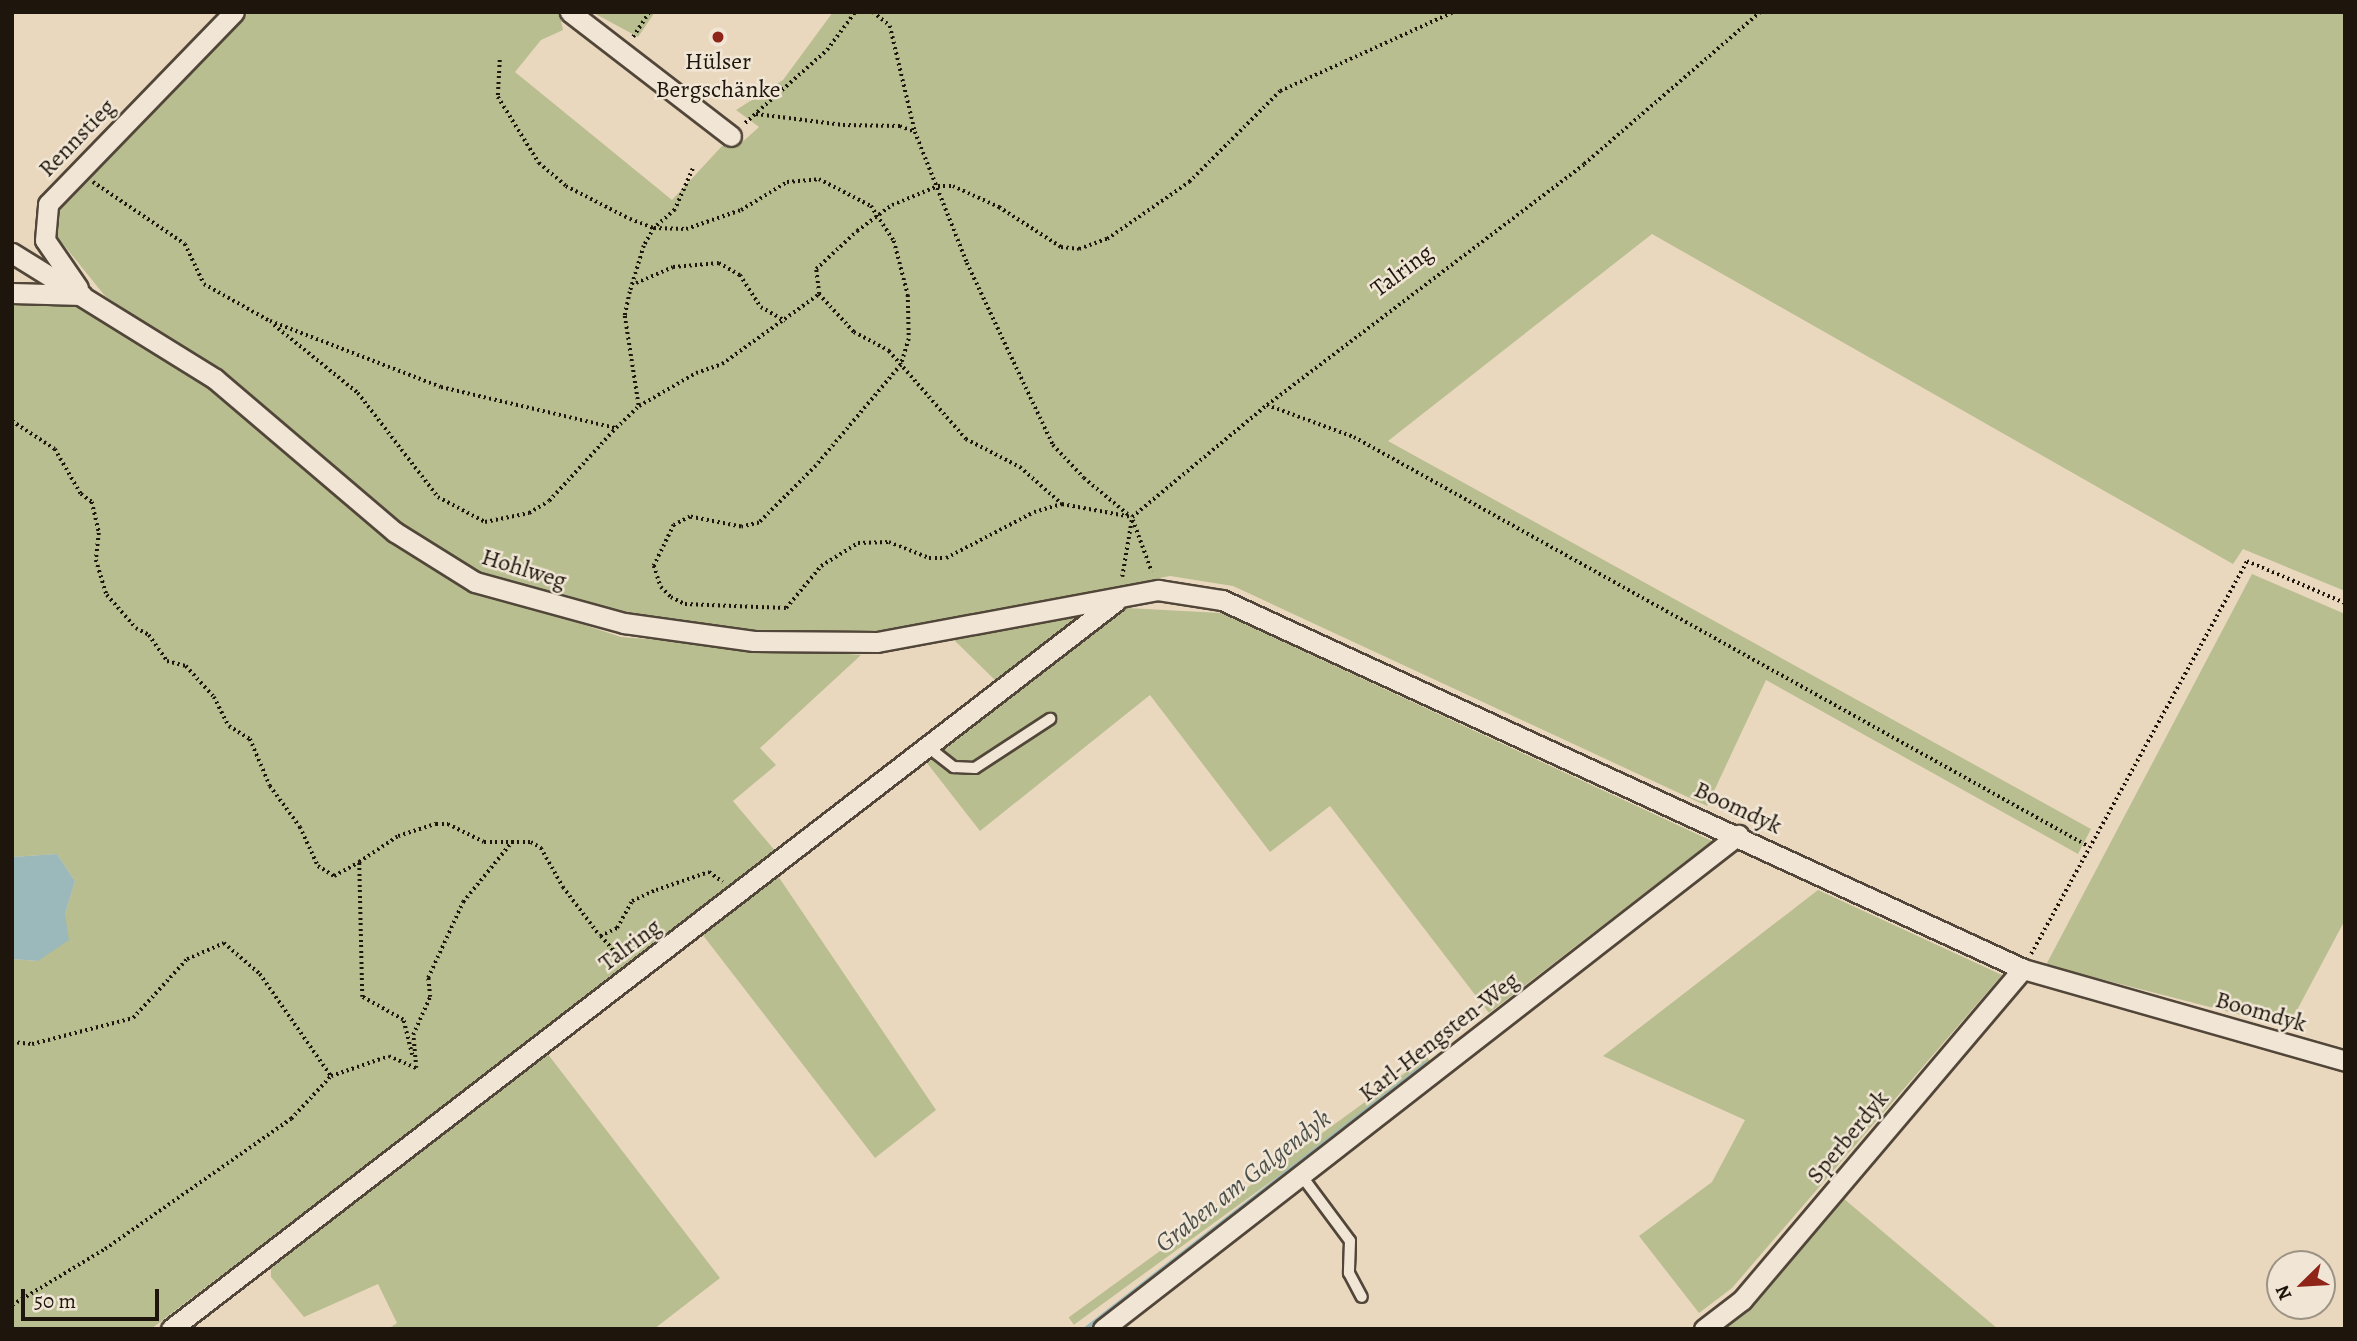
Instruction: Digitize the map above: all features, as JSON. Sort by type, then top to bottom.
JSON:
[{"type":"street","name":"Rennstieg","points":[[83,295],[44,240],[48,204],[234,12]]},
{"type":"street","points":[[570,12],[730,136]]},
{"type":"street","name":"Hohlweg","points":[[12,253],[215,379],[395,532],[475,582],[624,623],[754,641],[877,642],[1119,599]]},
{"type":"street","points":[[12,293],[83,295]]},
{"type":"street","name":"Boomdyk","points":[[1119,599],[1158,590],[1222,600],[1738,835],[2023,969],[2345,1061]]},
{"type":"street","name":"Talring","points":[[171,1329],[1119,599]]},
{"type":"street","name":"Karl-Hengsten-Weg","points":[[1103,1329],[1738,835]]},
{"type":"street","name":"Sperberdyk","points":[[1704,1329],[1742,1300],[2023,969]]},
{"type":"lane","points":[[928,747],[954,767],[975,768],[1050,719]]},
{"type":"lane","points":[[1301,1175],[1350,1241],[1349,1273],[1362,1297]]},
{"type":"path","points":[[624,54],[649,12]]},
{"type":"path","points":[[855,12],[827,50],[756,114],[843,125],[900,126],[915,132]]},
{"type":"path","points":[[873,12],[890,26],[898,48],[915,132],[972,274],[1053,445],[1084,478],[1132,517],[1158,590]]},
{"type":"path","points":[[1062,504],[1020,467],[966,439],[889,351],[855,332],[819,294],[816,269],[892,205],[938,186],[953,186],[999,207],[1061,247],[1079,249],[1107,239],[1146,215],[1189,182],[1280,91],[1452,12]]},
{"type":"path","name":"Talring","points":[[1132,517],[1268,404],[1584,164],[1760,12]]},
{"type":"path","points":[[500,60],[498,97],[539,163],[566,186],[654,228],[709,223],[741,210],[787,182],[819,179],[853,193],[878,217],[894,241],[908,295],[909,339],[901,365],[816,466],[759,523],[741,527],[690,517],[674,525],[654,566],[661,587],[671,597],[685,604],[786,608],[821,566],[858,543],[889,542],[929,558],[946,558],[1034,512],[1062,504],[1132,517]]},
{"type":"path","points":[[639,406],[625,316],[643,246],[654,228],[675,210],[693,169]]},
{"type":"path","points":[[81,172],[114,199],[186,244],[204,284],[270,321],[441,387],[616,428]]},
{"type":"path","points":[[634,284],[673,267],[719,263],[740,275],[761,307],[785,321]]},
{"type":"path","points":[[270,321],[358,393],[431,490],[485,522],[529,513],[549,501],[639,406],[696,373],[722,364],[819,294]]},
{"type":"path","points":[[1268,404],[1354,437],[2088,846]]},
{"type":"path","points":[[12,421],[55,449],[81,494],[92,502],[99,533],[96,560],[107,596],[136,628],[149,635],[167,661],[186,666],[215,697],[229,726],[250,739],[270,786],[300,827],[318,866],[334,876],[398,836],[436,824],[448,824],[484,842],[531,842],[541,848],[563,887],[600,936],[637,971]]},
{"type":"path","points":[[1119,599],[1132,517]]},
{"type":"path","points":[[2023,969],[2088,846],[2247,561],[2345,603]]},
{"type":"path","points":[[415,1068],[412,1035],[430,997],[428,978],[463,902],[512,842]]},
{"type":"path","points":[[359,862],[362,997],[403,1020],[415,1068]]},
{"type":"path","points":[[600,936],[617,928],[632,901],[709,872],[742,890]]},
{"type":"path","points":[[12,1042],[32,1044],[133,1018],[187,959],[224,943],[260,974],[331,1076]]},
{"type":"path","points":[[12,1305],[105,1249],[291,1119],[331,1076],[389,1056],[415,1068]]},
{"type":"green space","points":[[249,12],[559,12],[563,30],[541,40],[515,72],[672,200],[722,146],[739,145],[759,127],[736,110],[783,80],[833,12],[2345,12],[2345,591],[2243,549],[2233,564],[1652,234],[1388,441],[2091,829],[2078,854],[1766,680],[1707,806],[1233,586],[1170,576],[936,624],[857,633],[726,632],[563,601],[476,574],[400,523],[237,384],[105,296],[54,233],[59,204]]},
{"type":"green space","points":[[592,12],[655,12],[638,37]]},
{"type":"green space","points":[[12,296],[66,300],[209,387],[374,526],[457,583],[621,637],[861,655],[760,748],[776,765],[733,801],[777,853],[151,1329],[12,1329],[12,959],[38,961],[65,914],[75,881],[57,854],[12,857]]},
{"type":"green space","points":[[2252,574],[2345,614],[2345,920],[2288,1027],[2046,965]]},
{"type":"green space","points":[[1127,608],[1221,613],[1712,841],[1489,1013],[1330,806],[1270,852],[1150,695],[980,831],[927,763]]},
{"type":"green space","points":[[1089,611],[997,682],[952,638]]},
{"type":"green space","points":[[778,876],[936,1110],[875,1158],[702,934]]},
{"type":"green space","points":[[1818,890],[2002,975],[1732,1288],[1699,1313],[1639,1236],[1712,1182],[1745,1120],[1603,1056]]},
{"type":"green space","points":[[547,1053],[720,1278],[654,1329],[388,1329],[397,1323],[378,1284],[304,1317],[271,1277],[271,1265]]},
{"type":"green space","points":[[1427,1057],[1432,1064],[1074,1325],[1069,1317]]},
{"type":"green space","points":[[1843,1198],[1998,1329],[1721,1329],[1746,1310]]},
{"type":"water","points":[[57,854],[75,881],[65,914],[69,940],[38,961],[12,959],[12,857]]},
{"type":"waterway","name":"Graben am Galgendyk","points":[[1085,1329],[1425,1064]]},
{"type":"place","name":"Hülser Bergschänke","points":[[718,37]]}]
